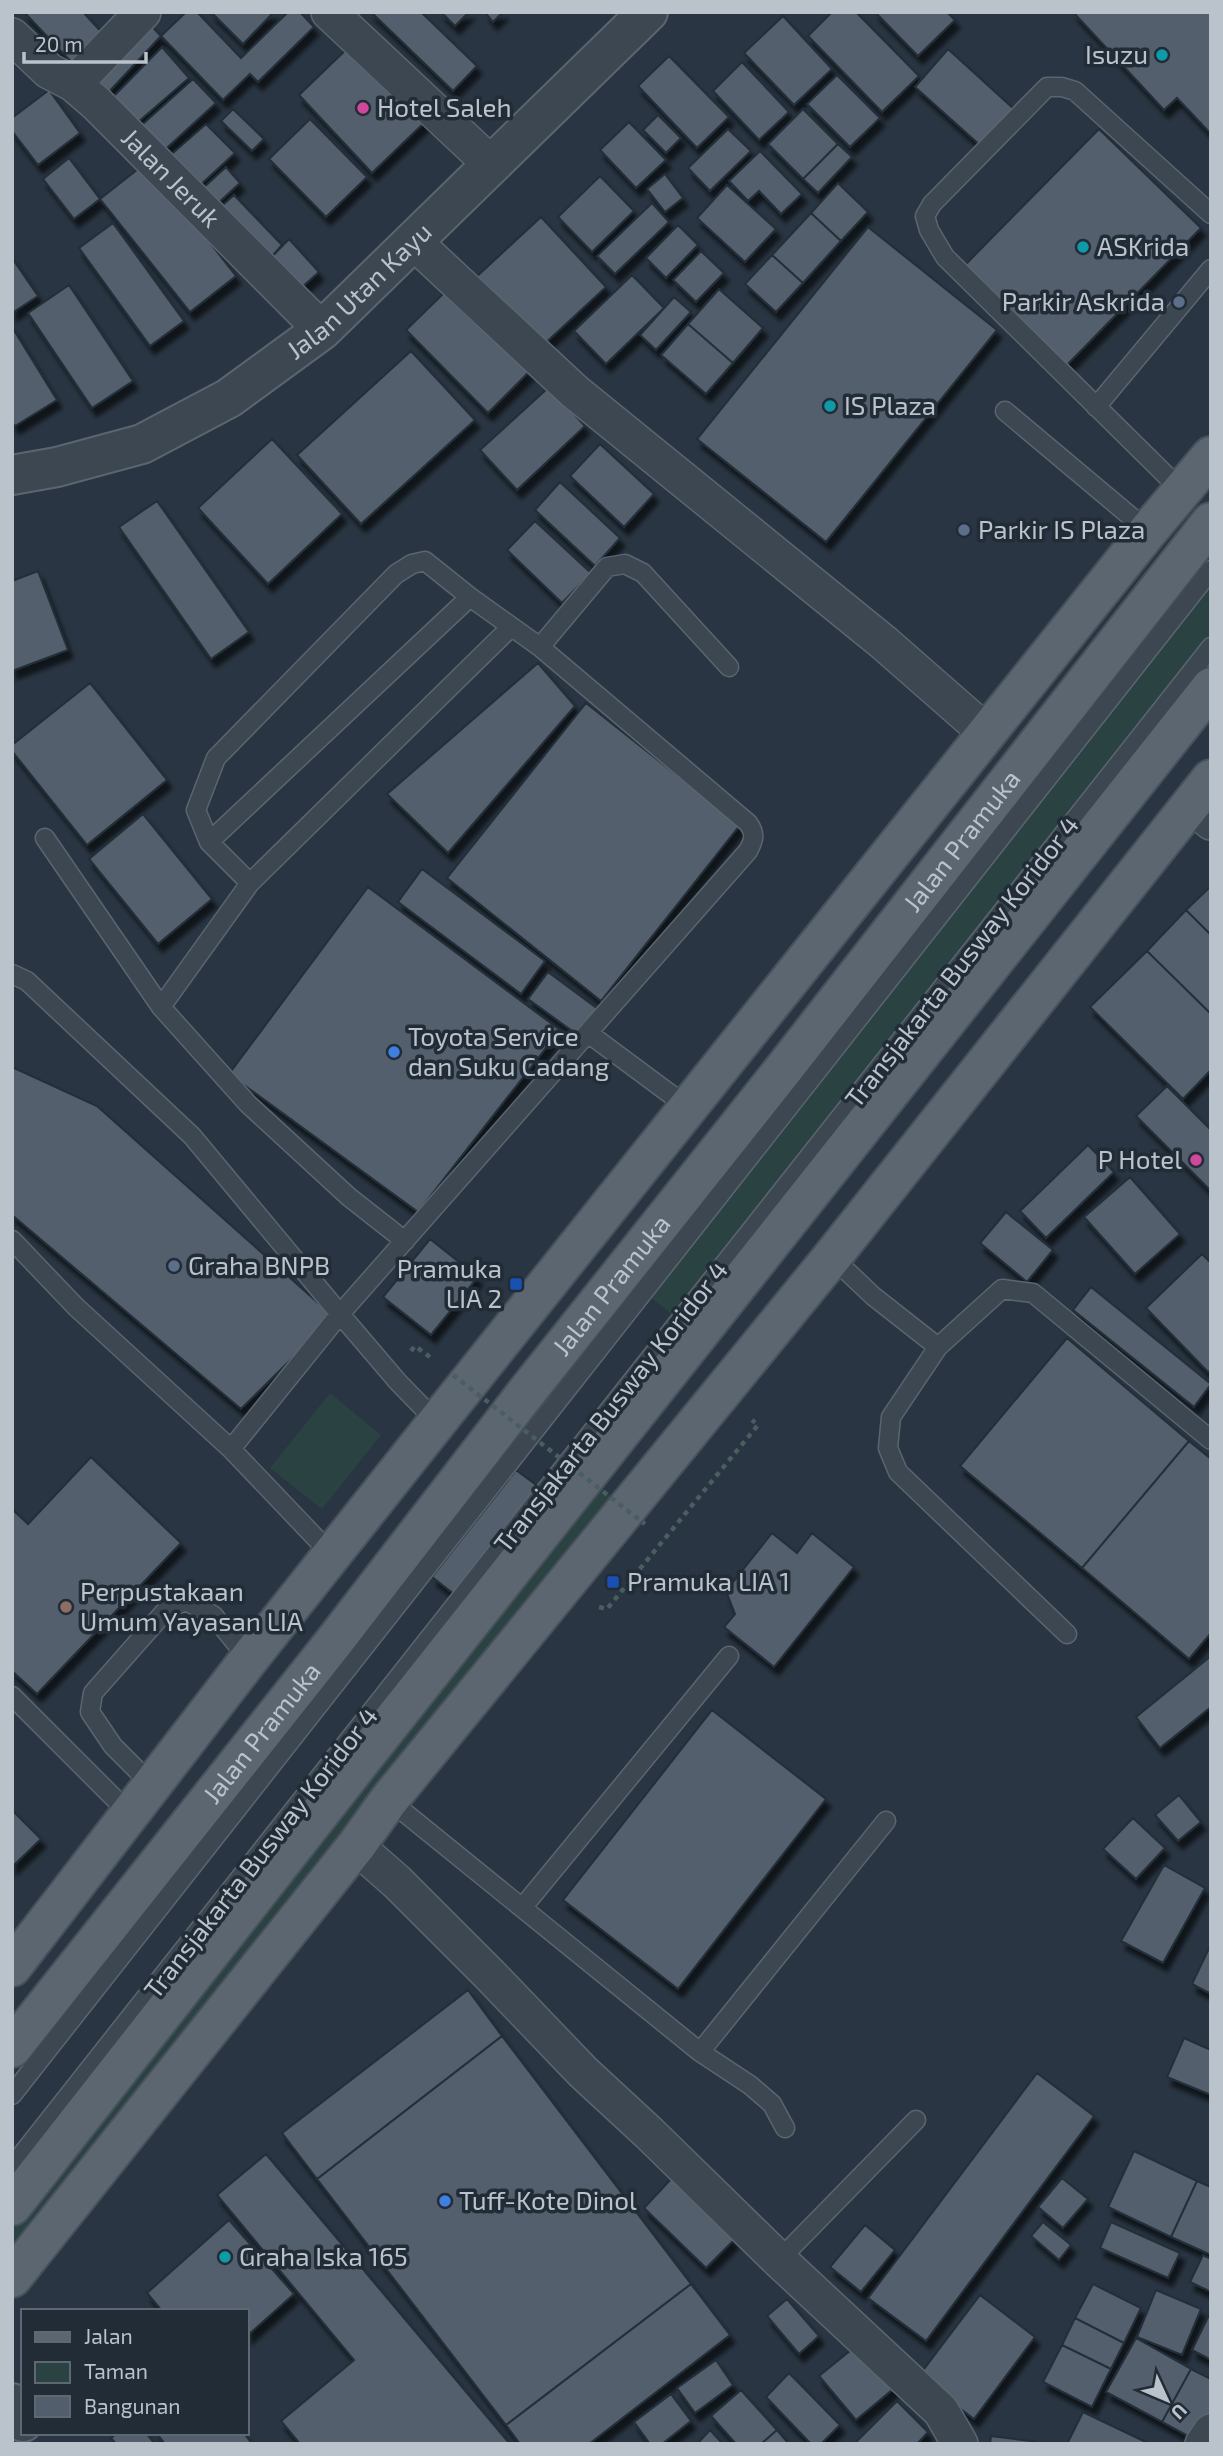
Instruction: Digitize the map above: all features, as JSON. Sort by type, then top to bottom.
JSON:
[{"type":"main road","name":"Jalan Pramuka","points":[[12,1967],[249,1659],[437,1422],[469,1369],[689,1108],[1148,531],[1211,456]]},
{"type":"main road","name":"Jalan Pramuka","points":[[12,2048],[334,1642],[522,1398],[783,1070],[1211,522]]},
{"type":"main road","points":[[12,2206],[383,1732],[1211,687]]},
{"type":"main road","points":[[12,2278],[356,1846],[389,1800],[1204,802]]},
{"type":"main road","points":[[469,1369],[522,1398]]},
{"type":"main road","points":[[49,2158],[57,2222]]},
{"type":"street","points":[[74,84],[143,12]]},
{"type":"street","points":[[329,12],[492,165]]},
{"type":"street","name":"Jalan Utan Kayu","points":[[12,475],[57,467],[142,444],[229,398],[322,330],[648,12]]},
{"type":"street","name":"Jalan Jeruk","points":[[12,36],[49,71],[74,84],[106,113],[322,330]]},
{"type":"street","points":[[413,242],[575,391],[883,642],[988,734]]},
{"type":"street","points":[[356,1846],[481,1966],[583,2072],[941,2411],[960,2444]]},
{"type":"street","points":[[12,2403],[21,2419]]},
{"type":"street","points":[[1203,2444],[1211,2432]]},
{"type":"lane","points":[[1182,491],[945,257],[929,230],[925,216],[932,204],[1047,87],[1062,87],[1075,91],[1211,214]]},
{"type":"lane","points":[[1096,407],[1211,269]]},
{"type":"lane","points":[[1005,411],[1148,531]]},
{"type":"lane","points":[[230,1449],[340,1314],[748,851],[754,839],[753,830],[748,823],[540,647],[510,628],[425,561],[412,564],[396,574],[216,758],[196,810],[209,842],[250,883]]},
{"type":"lane","points":[[540,647],[607,567],[625,564],[643,573],[729,667]]},
{"type":"lane","name":"Transjakarta Busway Koridor 4","points":[[12,2095],[1211,570]]},
{"type":"lane","points":[[209,842],[470,597]]},
{"type":"lane","points":[[161,1007],[250,883],[510,628]]},
{"type":"lane","name":"Transjakarta Busway Koridor 4","points":[[12,2167],[1211,647]]},
{"type":"lane","points":[[45,838],[161,1007],[248,1104],[349,1197],[405,1241]]},
{"type":"lane","points":[[12,974],[27,981],[192,1136],[398,1382],[437,1422]]},
{"type":"lane","points":[[588,1033],[689,1108]]},
{"type":"lane","points":[[12,1240],[76,1307],[230,1449],[332,1555]]},
{"type":"lane","points":[[832,1257],[873,1296],[939,1348]]},
{"type":"lane","points":[[1067,1634],[898,1472],[888,1448],[891,1417],[939,1348],[1002,1289],[1033,1293],[1211,1440]]},
{"type":"lane","points":[[142,1800],[113,1746],[90,1712],[93,1693],[168,1608],[186,1601],[213,1615],[249,1659]]},
{"type":"lane","points":[[522,1908],[729,1656]]},
{"type":"lane","points":[[12,1696],[142,1800]]},
{"type":"lane","points":[[389,1800],[700,2052],[750,2085],[772,2104],[785,2127]]},
{"type":"lane","points":[[700,2052],[886,1821]]},
{"type":"lane","points":[[779,2260],[916,2120]]},
{"type":"path","points":[[469,1369],[645,1524]]},
{"type":"green space","points":[[1211,570],[1211,647],[680,1320],[643,1292]]},
{"type":"green space","points":[[330,1393],[381,1435],[322,1509],[270,1468]]},
{"type":"green space","points":[[586,1477],[628,1508],[12,2278],[12,2206]]},
{"type":"building","points":[[24,12],[83,12],[107,38],[76,67]]},
{"type":"building","points":[[186,12],[197,12],[241,58],[288,12],[300,12],[314,27],[258,82],[250,74],[223,100],[161,36]]},
{"type":"building","points":[[211,12],[274,12],[243,44]]},
{"type":"building","points":[[371,12],[421,12],[477,66],[453,91]]},
{"type":"building","points":[[441,12],[469,12],[455,26]]},
{"type":"building","points":[[485,12],[503,12],[493,22]]},
{"type":"building","points":[[832,12],[856,12],[919,76],[882,112],[808,36]]},
{"type":"building","points":[[875,12],[947,12],[955,20],[918,56]]},
{"type":"building","name":"Isuzu","points":[[1073,12],[1211,12],[1211,134],[1177,98],[1164,110]]},
{"type":"building","points":[[142,16],[161,36],[106,95],[85,75]]},
{"type":"building","points":[[783,16],[832,69],[794,105],[744,53]]},
{"type":"building","name":"Hotel Saleh","points":[[353,43],[427,120],[372,173],[299,95]]},
{"type":"building","points":[[162,47],[189,78],[137,123],[111,99]]},
{"type":"building","points":[[948,49],[1015,110],[982,147],[915,87]]},
{"type":"building","points":[[669,56],[729,117],[697,148],[638,86]]},
{"type":"building","points":[[742,62],[789,112],[759,140],[713,91]]},
{"type":"building","points":[[837,75],[880,118],[850,147],[807,104]]},
{"type":"building","points":[[193,79],[216,103],[158,156],[135,131]]},
{"type":"building","points":[[49,90],[80,133],[38,165],[12,131],[12,118]]},
{"type":"building","points":[[233,109],[264,139],[252,151],[221,121]]},
{"type":"building","points":[[803,109],[838,144],[803,179],[768,144]]},
{"type":"building","points":[[658,115],[681,138],[666,153],[643,130]]},
{"type":"building","points":[[310,119],[367,177],[326,217],[269,159]]},
{"type":"building","points":[[629,122],[666,160],[636,188],[600,150]]},
{"type":"building","points":[[206,124],[235,153],[197,188],[166,159]]},
{"type":"building","points":[[728,129],[751,151],[710,191],[688,168]]},
{"type":"building","name":"ASKrida","points":[[1099,129],[1201,228],[1066,366],[964,266]]},
{"type":"building","points":[[838,144],[852,157],[818,193],[803,179]]},
{"type":"building","points":[[760,151],[802,194],[781,214],[759,191],[748,201],[729,181]]},
{"type":"building","points":[[69,158],[100,199],[74,219],[43,179]]},
{"type":"building","points":[[147,162],[236,276],[190,312],[100,199]]},
{"type":"building","points":[[226,167],[240,183],[216,205],[202,189]]},
{"type":"building","points":[[665,174],[683,198],[665,212],[647,189]]},
{"type":"building","points":[[600,176],[634,211],[592,252],[558,217]]},
{"type":"building","points":[[838,183],[868,212],[841,241],[811,213]]},
{"type":"building","points":[[727,185],[776,229],[745,262],[697,218]]},
{"type":"building","points":[[234,195],[282,245],[266,263],[216,211]]},
{"type":"building","points":[[652,203],[669,222],[615,274],[597,256]]},
{"type":"building","points":[[811,213],[841,241],[803,283],[772,255]]},
{"type":"building","points":[[541,217],[606,287],[540,348],[474,279]]},
{"type":"building","points":[[113,223],[184,321],[150,346],[79,248]]},
{"type":"building","points":[[678,225],[698,245],[666,278],[646,258]]},
{"type":"building","name":"IS Plaza","points":[[868,227],[997,330],[826,542],[697,439]]},
{"type":"building","points":[[289,239],[319,272],[291,297],[266,263]]},
{"type":"building","points":[[701,251],[724,273],[696,302],[673,280]]},
{"type":"building","points":[[772,255],[803,283],[776,312],[745,284]]},
{"type":"building","points":[[12,258],[38,296],[12,313]]},
{"type":"building","points":[[632,275],[664,308],[606,364],[574,331]]},
{"type":"building","points":[[69,285],[133,381],[92,408],[28,313]]},
{"type":"building","points":[[719,289],[763,328],[733,363],[688,324]]},
{"type":"building","points":[[447,290],[529,372],[488,413],[406,330]]},
{"type":"building","points":[[674,297],[691,312],[656,350],[640,335]]},
{"type":"building","points":[[688,324],[733,363],[706,394],[661,355]]},
{"type":"building","points":[[12,327],[57,400],[15,426],[12,422]]},
{"type":"building","points":[[411,351],[475,420],[361,524],[297,455]]},
{"type":"building","points":[[549,387],[585,426],[517,490],[480,450]]},
{"type":"building","points":[[272,439],[342,514],[268,584],[198,508]]},
{"type":"building","points":[[600,444],[654,494],[624,527],[570,476]]},
{"type":"building","points":[[560,482],[620,538],[595,566],[535,510]]},
{"type":"building","points":[[157,501],[249,632],[211,659],[119,527]]},
{"type":"building","points":[[535,521],[591,573],[562,603],[507,550]]},
{"type":"building","points":[[38,571],[68,650],[12,671],[12,581]]},
{"type":"building","points":[[538,663],[575,706],[448,853],[387,794]]},
{"type":"building","points":[[90,683],[167,780],[87,845],[12,751],[12,745]]},
{"type":"building","name":"Toyota Service dan Suku Cadang","points":[[586,703],[740,825],[601,1001],[447,878]]},
{"type":"building","points":[[143,814],[212,899],[158,944],[89,859]]},
{"type":"building","points":[[422,869],[545,961],[521,994],[398,902]]},
{"type":"building","points":[[1211,886],[1211,935],[1186,910]]},
{"type":"building","name":"Toyota Service dan Suku Cadang","points":[[368,887],[560,1030],[418,1212],[229,1074]]},
{"type":"building","points":[[1186,910],[1211,935],[1211,1014],[1147,951]]},
{"type":"building","points":[[1147,951],[1211,1014],[1211,1070],[1183,1099],[1090,1007]]},
{"type":"building","points":[[548,972],[598,1009],[579,1036],[528,999]]},
{"type":"building","name":"Graha BNPB","points":[[12,1067],[97,1106],[334,1317],[241,1409],[12,1215]]},
{"type":"building","name":"P Hotel","points":[[1167,1086],[1211,1130],[1211,1191],[1136,1116]]},
{"type":"building","points":[[1088,1145],[1114,1172],[1046,1238],[1020,1211]]},
{"type":"building","points":[[1130,1177],[1180,1234],[1135,1274],[1084,1217]]},
{"type":"building","points":[[1006,1212],[1053,1250],[1027,1282],[980,1243]]},
{"type":"building","points":[[430,1239],[478,1277],[431,1335],[383,1297]]},
{"type":"building","points":[[1202,1254],[1211,1263],[1211,1370],[1208,1372],[1146,1308]]},
{"type":"building","points":[[1091,1287],[1211,1384],[1194,1407],[1073,1310]]},
{"type":"building","points":[[1067,1338],[1189,1441],[1082,1568],[960,1466]]},
{"type":"building","points":[[1189,1441],[1211,1459],[1211,1633],[1189,1659],[1082,1568]]},
{"type":"building","name":"Perpustakaan Umum Yayasan LIA","points":[[91,1457],[181,1543],[37,1694],[12,1671],[12,1509],[28,1524]]},
{"type":"building","points":[[516,1470],[539,1487],[454,1594],[432,1577]]},
{"type":"building","points":[[772,1533],[797,1553],[812,1533],[854,1567],[774,1667],[724,1627],[735,1614],[726,1591]]},
{"type":"building","points":[[1211,1656],[1211,1707],[1160,1748],[1136,1717]]},
{"type":"building","points":[[712,1710],[826,1799],[678,1989],[563,1900]]},
{"type":"building","points":[[1179,1795],[1201,1822],[1178,1841],[1155,1815]]},
{"type":"building","points":[[12,1810],[41,1839],[12,1867]]},
{"type":"building","points":[[1133,1818],[1165,1848],[1136,1879],[1103,1849]]},
{"type":"building","points":[[1164,1865],[1205,1888],[1163,1963],[1121,1941]]},
{"type":"building","points":[[1211,1944],[1211,1994],[1192,1984]]},
{"type":"building","points":[[468,1990],[502,2036],[317,2179],[282,2133]]},
{"type":"building","points":[[502,2036],[691,2284],[506,2425],[317,2179]]},
{"type":"building","points":[[1184,2038],[1211,2050],[1211,2095],[1167,2077]]},
{"type":"building","points":[[1037,2073],[1094,2116],[926,2341],[868,2298]]},
{"type":"building","points":[[1134,2151],[1197,2181],[1171,2237],[1108,2207]]},
{"type":"building","points":[[266,2154],[510,2444],[300,2444],[281,2421],[354,2360],[217,2195]]},
{"type":"building","points":[[1062,2178],[1088,2199],[1063,2228],[1038,2207]]},
{"type":"building","points":[[671,2179],[734,2240],[706,2268],[644,2208]]},
{"type":"building","points":[[1197,2181],[1211,2187],[1211,2255],[1171,2237]]},
{"type":"building","name":"Graha Iska 165","points":[[229,2220],[294,2294],[248,2335],[248,2309],[160,2309],[147,2293]]},
{"type":"building","points":[[1043,2222],[1071,2245],[1059,2260],[1031,2236]]},
{"type":"building","points":[[1111,2222],[1180,2253],[1168,2278],[1100,2248]]},
{"type":"building","points":[[865,2225],[895,2250],[861,2292],[830,2267]]},
{"type":"building","points":[[1203,2255],[1211,2259],[1211,2292],[1190,2282]]},
{"type":"building","points":[[691,2284],[730,2335],[589,2444],[520,2444],[506,2425]]},
{"type":"building","points":[[1093,2284],[1141,2308],[1124,2343],[1075,2318]]},
{"type":"building","points":[[1156,2290],[1201,2309],[1182,2355],[1137,2337]]},
{"type":"building","points":[[980,2295],[1035,2337],[974,2419],[918,2377]]},
{"type":"building","points":[[787,2299],[819,2336],[799,2354],[767,2316]]},
{"type":"building","points":[[1211,2311],[1211,2360],[1192,2350]]},
{"type":"building","points":[[1075,2318],[1124,2343],[1111,2369],[1062,2345]]},
{"type":"building","points":[[1136,2338],[1191,2369],[1162,2422],[1106,2392]]},
{"type":"building","points":[[862,2341],[898,2385],[856,2420],[819,2376]]},
{"type":"building","points":[[1062,2345],[1111,2369],[1092,2407],[1043,2382]]},
{"type":"building","points":[[716,2360],[733,2385],[695,2413],[677,2388]]},
{"type":"building","points":[[1191,2369],[1211,2379],[1211,2416],[1197,2441],[1162,2422]]},
{"type":"building","points":[[789,2373],[840,2425],[821,2444],[811,2444],[766,2397]]},
{"type":"building","points":[[741,2390],[777,2430],[761,2444],[736,2444],[711,2416]]},
{"type":"building","points":[[671,2394],[691,2421],[662,2444],[650,2444],[634,2422]]},
{"type":"building","points":[[897,2401],[928,2432],[917,2444],[854,2444]]},
{"type":"building","points":[[1083,2412],[1150,2444],[1067,2444]]},
{"type":"building","points":[[710,2430],[723,2444],[697,2444]]},
{"type":"building","points":[[777,2430],[789,2444],[761,2444]]},
{"type":"building","points":[[115,2435],[148,2435],[155,2444],[116,2444],[111,2438]]},
{"type":"building","points":[[158,2435],[245,2435],[252,2444],[165,2444]]},
{"type":"building","points":[[991,2436],[1038,2442],[1038,2444],[990,2444]]},
{"type":"place","name":"Isuzu","points":[[1162,55]]},
{"type":"place","name":"Hotel Saleh","points":[[363,108]]},
{"type":"place","name":"ASKrida","points":[[1083,247]]},
{"type":"place","name":"Parkir Askrida","points":[[1179,302]]},
{"type":"place","name":"IS Plaza","points":[[830,406]]},
{"type":"place","name":"Parkir IS Plaza","points":[[964,530]]},
{"type":"place","name":"Toyota Service dan Suku Cadang","points":[[394,1052]]},
{"type":"place","name":"P Hotel","points":[[1196,1160]]},
{"type":"place","name":"Graha BNPB","points":[[174,1266]]},
{"type":"place","name":"Pramuka LIA 2","points":[[516,1284]]},
{"type":"place","name":"Pramuka LIA 1","points":[[613,1582]]},
{"type":"place","name":"Perpustakaan Umum Yayasan LIA","points":[[66,1607]]},
{"type":"place","name":"Tuff-Kote Dinol","points":[[445,2201]]},
{"type":"place","name":"Graha Iska 165","points":[[225,2257]]}]
